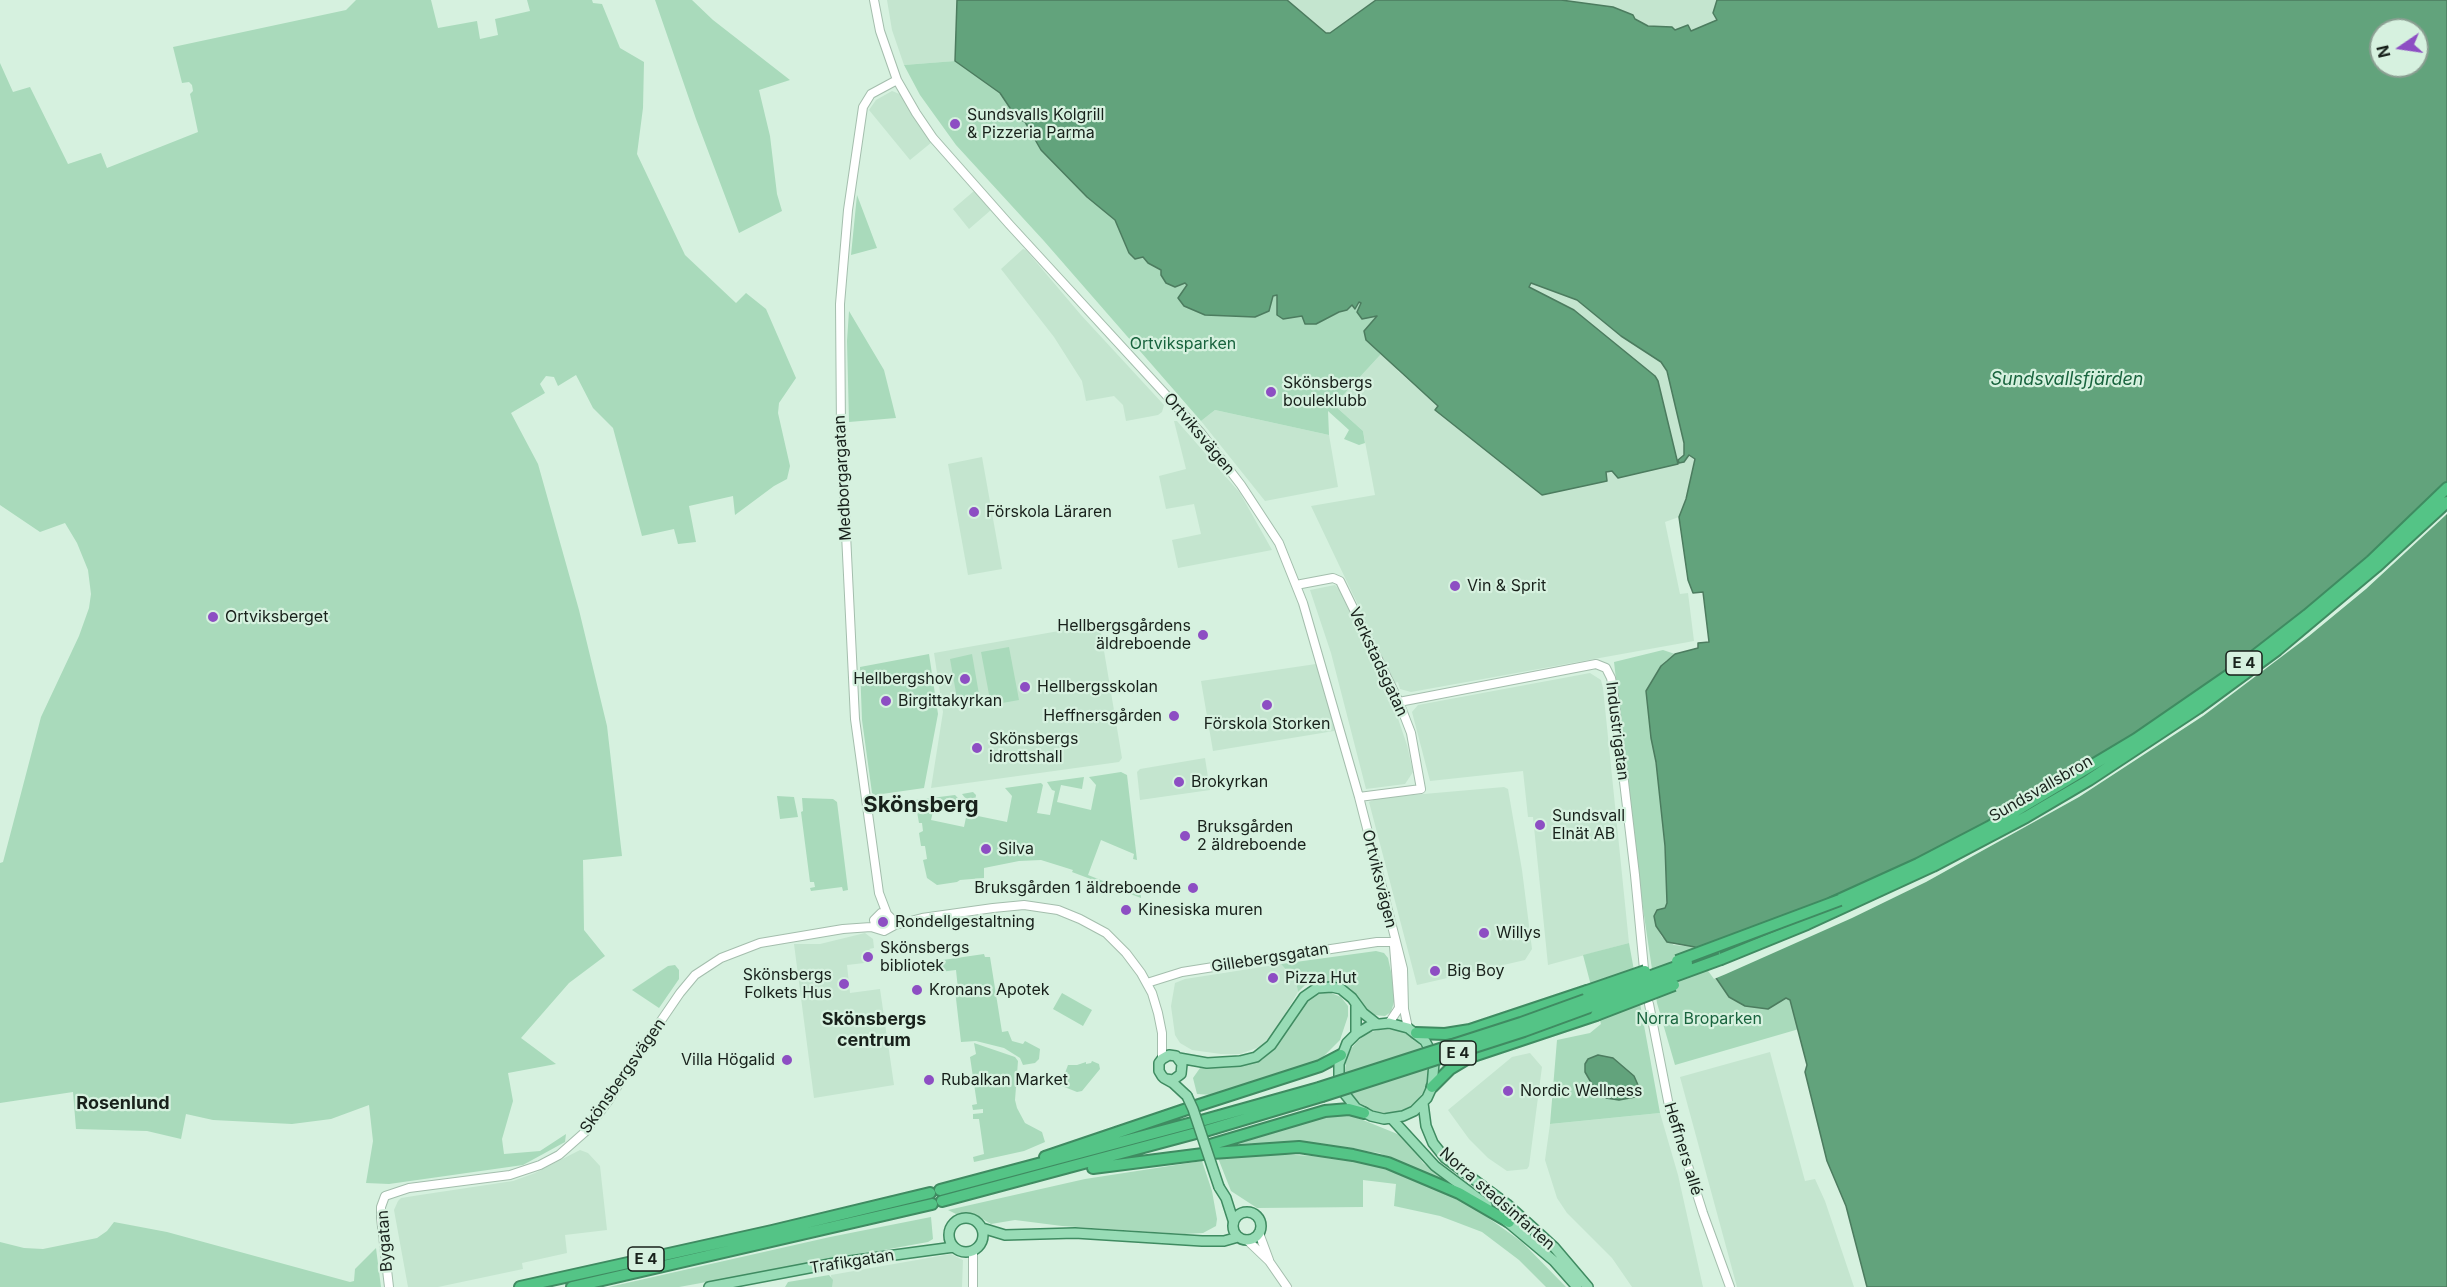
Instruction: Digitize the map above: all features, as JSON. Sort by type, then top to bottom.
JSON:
[{"type":"highway","name":"Sundsvallsbron","points":[[1320,1092],[1687,963],[1840,900],[1918,864],[1999,821],[2084,772],[2193,701],[2272,642],[2341,586],[2447,488]]},
{"type":"highway","name":"Sundsvallsbron","points":[[1320,1092],[1593,1007],[1807,924],[1933,866],[2026,817],[2089,780],[2198,708],[2277,650],[2376,567],[2447,502]]},
{"type":"highway","name":"E 4","points":[[1412,1030],[1445,1034],[1497,1022],[1687,958],[1840,900]]},
{"type":"highway","name":"E 4","points":[[1432,1087],[1460,1062],[1478,1054],[1646,996],[1677,983],[1721,959]]},
{"type":"highway","name":"E 4","points":[[572,1287],[936,1197],[1191,1107],[1314,1068],[1341,1055]]},
{"type":"highway","name":"E 4","points":[[1048,1174],[1320,1092]]},
{"type":"highway","points":[[1206,1150],[1325,1111],[1349,1109],[1364,1113]]},
{"type":"highway","name":"E 4","points":[[977,1181],[1199,1127]]},
{"type":"highway","points":[[1206,1150],[1299,1147],[1388,1162],[1459,1193],[1509,1222]]},
{"type":"highway","name":"E 4","points":[[520,1287],[772,1231],[1048,1174],[1206,1150]]},
{"type":"main road","points":[[1166,1079],[1173,1080],[1188,1066],[1244,1060],[1263,1052],[1271,1045],[1298,1003],[1310,991],[1317,988],[1341,989],[1377,1024]]},
{"type":"main road","points":[[1356,1005],[1356,1034]]},
{"type":"main road","points":[[1340,1078],[1341,1055],[1347,1043],[1356,1034],[1377,1024],[1389,1023],[1412,1030],[1431,1052]]},
{"type":"main road","points":[[1187,1096],[1160,1074],[1158,1069],[1162,1059],[1176,1057],[1207,1063]]},
{"type":"main road","points":[[1176,1057],[1182,1064],[1181,1074],[1187,1096],[1219,1186],[1226,1198],[1238,1237]]},
{"type":"main road","points":[[1344,1093],[1356,1108],[1377,1118],[1392,1119],[1409,1114],[1423,1102],[1432,1087],[1434,1063]]},
{"type":"main road","name":"Norra stadsinfarten","points":[[1423,1102],[1426,1126],[1433,1143],[1444,1158],[1507,1204],[1554,1246],[1588,1287]]},
{"type":"main road","name":"Norra stadsinfarten","points":[[1392,1119],[1435,1166],[1509,1222],[1554,1261],[1577,1287]]},
{"type":"main road","points":[[1226,1198],[1245,1212]]},
{"type":"main road","points":[[1005,1234],[982,1241],[973,1251],[963,1252],[954,1247],[949,1233],[954,1223],[961,1219],[975,1220],[982,1228],[1005,1234],[1087,1233],[1211,1241],[1224,1241],[1238,1237],[1247,1240],[1259,1233],[1259,1219],[1253,1213],[1238,1214],[1233,1223],[1211,1241]]},
{"type":"main road","points":[[982,1228],[982,1241]]},
{"type":"main road","name":"Trafikgatan","points":[[924,1251],[949,1233]]},
{"type":"main road","name":"Trafikgatan","points":[[709,1287],[835,1263],[954,1247]]},
{"type":"street","name":"Ortviksvägen","points":[[874,0],[880,31],[897,80],[916,113],[949,157],[1201,433],[1279,543],[1296,585],[1321,660],[1359,797],[1394,942],[1403,969],[1404,1009],[1412,1030]]},
{"type":"street","name":"Medborgargatan","points":[[888,915],[879,893],[855,719],[841,440],[840,304],[848,210],[863,107],[871,94],[897,80]]},
{"type":"street","name":"Verkstadsgatan","points":[[1296,585],[1333,578],[1340,581],[1399,702],[1414,744],[1421,789],[1359,797]]},
{"type":"street","name":"Industrigatan","points":[[1399,702],[1596,664],[1606,668],[1613,688],[1644,969]]},
{"type":"street","name":"Medborgargatan","points":[[876,917],[879,893]]},
{"type":"street","points":[[922,918],[881,913],[876,917],[876,928],[884,931],[922,918],[1024,905],[1058,910],[1080,919],[1111,937],[1126,953],[1147,982],[1152,993],[1162,1033],[1162,1059]]},
{"type":"street","points":[[888,915],[892,921],[891,927]]},
{"type":"street","name":"Skönsbergsvägen","points":[[843,929],[876,917]]},
{"type":"street","name":"Skönsbergsvägen","points":[[385,1196],[409,1188],[510,1175],[540,1165],[559,1155],[585,1132],[609,1100],[635,1057],[680,993],[695,975],[721,958],[760,943],[843,929],[876,928]]},
{"type":"street","name":"Gillebergsgatan","points":[[1147,982],[1215,966],[1377,942],[1394,942]]},
{"type":"street","name":"Ortviksvägen","points":[[1389,1023],[1399,1008],[1394,942]]},
{"type":"street","name":"Heffners allé","points":[[1649,1006],[1669,1106],[1702,1213],[1730,1287]]},
{"type":"street","points":[[1162,1033],[1176,1057]]},
{"type":"street","name":"Bygatan","points":[[385,1196],[381,1207],[381,1218],[389,1287]]},
{"type":"street","points":[[1259,1233],[1269,1261]]},
{"type":"street","points":[[1247,1240],[1269,1261],[1287,1287]]},
{"type":"street","points":[[973,1251],[973,1287]]},
{"type":"shaded area","points":[[887,0],[957,0],[955,61],[904,65],[892,30]]},
{"type":"shaded area","points":[[1287,0],[1375,0],[1330,33],[1326,33]]},
{"type":"shaded area","points":[[1561,0],[1717,0],[1714,13],[1717,20],[1691,32],[1675,30],[1672,27],[1648,26],[1613,7]]},
{"type":"shaded area","points":[[892,91],[902,95],[916,121],[932,142],[910,160],[869,110],[876,100]]},
{"type":"shaded area","points":[[974,191],[991,210],[969,229],[953,209]]},
{"type":"shaded area","points":[[1023,249],[1164,405],[1162,412],[1158,415],[1126,421],[1123,405],[1114,396],[1086,401],[1082,381],[1054,337],[1001,269]]},
{"type":"shaded area","points":[[1531,283],[1577,300],[1621,336],[1661,362],[1667,371],[1684,443],[1684,455],[1679,460],[1689,455],[1695,459],[1686,499],[1679,517],[1665,522],[1680,594],[1688,593],[1694,641],[1411,692],[1400,689],[1398,682],[1395,683],[1311,506],[1375,495],[1363,431],[1334,405],[1382,353],[1399,372],[1438,406],[1436,410],[1542,495],[1607,480],[1606,472],[1612,471],[1618,478],[1678,464],[1655,376],[1574,310],[1529,287]]},
{"type":"shaded area","points":[[1215,410],[1329,435],[1338,487],[1265,501],[1201,421]]},
{"type":"shaded area","points":[[1174,421],[1177,421],[1240,493],[1272,550],[1178,568],[1172,540],[1201,534],[1194,504],[1166,509],[1159,476],[1186,469]]},
{"type":"shaded area","name":"Förskola Läraren","points":[[982,457],[1002,569],[968,575],[948,464]]},
{"type":"shaded area","points":[[1335,585],[1339,589],[1391,698],[1407,745],[1413,772],[1405,784],[1366,789],[1331,653],[1310,590]]},
{"type":"shaded area","name":"Hellbergsskolan","points":[[1093,625],[1100,627],[1122,758],[1119,762],[931,788],[943,712],[934,653]]},
{"type":"shaded area","name":"Förskola Storken","points":[[1316,664],[1336,729],[1334,731],[1213,751],[1201,681]]},
{"type":"shaded area","points":[[1590,673],[1601,680],[1603,688],[1629,943],[1548,965],[1533,817],[1528,817],[1523,771],[1430,781],[1412,712],[1418,705]]},
{"type":"shaded area","points":[[1205,758],[1210,790],[1140,800],[1137,772],[1140,769]]},
{"type":"shaded area","points":[[1504,787],[1508,789],[1522,870],[1532,949],[1525,960],[1417,985],[1369,802],[1378,798]]},
{"type":"shaded area","points":[[865,933],[873,939],[874,948],[869,949],[872,951],[873,962],[847,965],[850,993],[880,989],[894,1085],[814,1098],[794,944],[820,944]]},
{"type":"shaded area","points":[[1281,964],[1296,981],[1298,992],[1277,1028],[1262,1046],[1240,1054],[1221,1054],[1192,1050],[1180,1043],[1175,1035],[1171,1006],[1175,983],[1185,979]]},
{"type":"shaded area","points":[[1770,1052],[1805,1181],[1815,1179],[1825,1201],[1854,1287],[1737,1287],[1680,1077]]},
{"type":"shaded area","points":[[1530,1053],[1542,1067],[1529,1166],[1527,1169],[1507,1171],[1488,1158],[1469,1139],[1448,1110],[1512,1057]]},
{"type":"shaded area","points":[[1660,1113],[1678,1175],[1703,1287],[1632,1287],[1612,1258],[1567,1213],[1557,1198],[1545,1160],[1550,1124]]},
{"type":"shaded area","points":[[580,1150],[588,1153],[600,1166],[607,1230],[565,1235],[567,1253],[522,1263],[523,1269],[438,1287],[408,1287],[394,1210],[401,1198],[513,1181],[535,1173]]},
{"type":"shaded area","points":[[951,1254],[963,1260],[962,1287],[832,1287],[831,1275]]},
{"type":"green space","points":[[356,0],[431,0],[438,28],[477,21],[480,39],[498,35],[495,19],[530,11],[527,0],[592,0],[593,3],[602,4],[620,48],[644,62],[643,108],[637,154],[685,255],[736,303],[746,293],[766,309],[796,378],[779,403],[778,413],[790,466],[787,479],[735,515],[733,496],[689,506],[696,542],[678,544],[674,529],[642,536],[613,428],[593,408],[576,375],[558,386],[554,377],[546,376],[540,384],[545,393],[511,413],[538,464],[579,610],[607,726],[622,856],[583,860],[584,930],[605,956],[569,983],[521,1038],[556,1064],[508,1073],[513,1101],[502,1139],[504,1154],[540,1151],[566,1134],[565,1142],[523,1165],[389,1184],[366,1183],[373,1141],[369,1105],[331,1119],[292,1124],[213,1120],[186,1114],[181,1139],[147,1131],[76,1129],[73,1092],[0,1103],[0,863],[3,862],[41,717],[79,636],[89,608],[91,594],[88,570],[77,543],[65,523],[40,532],[0,505],[0,63],[13,92],[30,87],[68,164],[101,153],[107,168],[198,132],[190,94],[193,91],[192,85],[189,82],[182,83],[173,47],[346,10]]},
{"type":"green space","points":[[655,0],[692,0],[713,20],[790,80],[759,90],[770,136],[777,194],[782,211],[739,233],[696,119]]},
{"type":"green space","name":"Ortviksparken","points":[[955,61],[1000,93],[1016,117],[1025,122],[1041,150],[1087,197],[1115,220],[1129,254],[1143,257],[1148,263],[1185,282],[1187,285],[1178,298],[1277,295],[1283,319],[1302,316],[1316,324],[1347,310],[1352,305],[1354,308],[1359,302],[1378,315],[1366,340],[1382,353],[1334,405],[1363,431],[1365,443],[1359,445],[1344,439],[1349,430],[1328,411],[1329,435],[1215,410],[1201,421],[1044,241],[956,145],[920,95],[904,65]]},
{"type":"green space","points":[[857,195],[877,248],[851,255]]},
{"type":"green space","points":[[849,311],[884,370],[896,418],[849,422],[847,341]]},
{"type":"green space","points":[[1009,647],[1019,700],[991,705],[981,652]]},
{"type":"green space","points":[[1663,650],[1675,654],[1661,666],[1649,685],[1651,738],[1656,762],[1665,846],[1667,903],[1665,908],[1658,910],[1654,915],[1656,926],[1662,937],[1674,945],[1695,947],[1729,997],[1745,1006],[1774,1005],[1786,998],[1790,999],[1799,1029],[1675,1065],[1657,1003],[1641,895],[1614,662]]},
{"type":"green space","points":[[929,654],[938,714],[924,788],[875,795],[872,793],[862,720],[860,667]]},
{"type":"green space","name":"Hellbergshov","points":[[972,654],[980,700],[958,704],[950,659]]},
{"type":"green space","points":[[1121,772],[1127,775],[1137,860],[1133,859],[1134,854],[1101,840],[1088,875],[1136,894],[1138,889],[1141,898],[1072,872],[1073,870],[1041,860],[1019,861],[984,868],[984,878],[937,885],[927,878],[923,860],[927,859],[925,846],[921,846],[919,833],[923,831],[922,823],[919,823],[915,800],[955,795],[958,798],[956,807],[935,803],[931,820],[964,827],[969,803],[962,794],[973,792],[976,795],[973,815],[1007,822],[1012,796],[1005,788],[1041,783],[1043,785],[1037,813],[1050,815],[1055,791],[1047,782],[1084,777],[1082,789],[1061,785],[1057,802],[1091,810],[1096,785],[1089,777]]},
{"type":"green space","points":[[777,796],[794,797],[798,817],[780,819]]},
{"type":"green space","points":[[802,798],[833,799],[837,802],[848,890],[843,891],[842,887],[811,891],[810,888],[815,887],[814,882],[810,882],[801,812],[803,811]]},
{"type":"green space","name":"Norra Broparken","points":[[1629,943],[1660,1113],[1550,1124],[1557,1040],[1590,1033],[1601,1024],[1583,955]]},
{"type":"green space","points":[[1376,951],[1384,953],[1388,958],[1396,995],[1391,1012],[1385,1016],[1373,1015],[1369,1012],[1350,988],[1341,983],[1316,981],[1305,985],[1298,992],[1296,981],[1281,964]]},
{"type":"green space","points":[[984,954],[985,957],[990,957],[1002,1032],[1008,1031],[1012,1041],[1023,1044],[1025,1041],[1040,1049],[1039,1059],[1035,1063],[1023,1065],[1020,1058],[1004,1048],[976,1041],[961,1042],[955,990],[958,989],[956,970],[931,973],[929,962]]},
{"type":"green space","points":[[675,965],[679,970],[679,979],[659,1008],[632,990],[668,966]]},
{"type":"green space","points":[[1326,991],[1341,997],[1348,1006],[1348,1016],[1340,1040],[1321,1059],[1213,1095],[1197,1094],[1193,1078],[1200,1068],[1235,1067],[1262,1060],[1275,1048],[1301,1008],[1311,997]]},
{"type":"green space","points":[[1062,993],[1092,1010],[1083,1026],[1053,1009]]},
{"type":"green space","points":[[1379,1029],[1395,1029],[1411,1036],[1422,1047],[1429,1063],[1426,1087],[1417,1101],[1395,1113],[1379,1113],[1363,1106],[1352,1095],[1345,1079],[1345,1063],[1352,1047],[1363,1036]]},
{"type":"green space","points":[[974,1043],[1015,1057],[1018,1061],[1015,1100],[1017,1108],[1025,1123],[1042,1132],[1045,1142],[1024,1151],[974,1162],[973,1157],[984,1154],[979,1119],[973,1119],[973,1114],[983,1113],[983,1109],[973,1110],[972,1105],[977,1104],[970,1057],[976,1054]]},
{"type":"green space","points":[[1092,1061],[1099,1064],[1100,1069],[1082,1091],[1077,1092],[1062,1086],[1068,1065],[1086,1062],[1086,1064]]},
{"type":"green space","points":[[1348,1114],[1400,1135],[1408,1141],[1423,1163],[1447,1181],[1379,1153],[1300,1143],[1233,1144],[1311,1119]]},
{"type":"green space","points":[[1263,1153],[1328,1157],[1390,1168],[1473,1207],[1522,1242],[1566,1287],[1546,1287],[1519,1260],[1482,1232],[1440,1216],[1394,1206],[1396,1184],[1363,1180],[1363,1207],[1257,1208],[1231,1191],[1218,1158]]},
{"type":"green space","points":[[1202,1161],[1212,1191],[1217,1219],[1216,1226],[1203,1233],[1185,1234],[1062,1226],[1015,1220],[991,1224],[970,1213],[956,1214],[948,1210],[1085,1179]]},
{"type":"green space","points":[[931,1217],[933,1239],[928,1242],[679,1287],[609,1287],[830,1237]]},
{"type":"green space","points":[[114,1222],[167,1232],[350,1282],[354,1281],[355,1269],[376,1248],[381,1287],[0,1287],[0,1242],[24,1248],[43,1249],[97,1238]]},
{"type":"green space","points":[[829,1275],[833,1280],[832,1287],[785,1287],[788,1282]]},
{"type":"water","name":"Sundsvallsfjärden","points":[[957,0],[1287,0],[1326,33],[1330,33],[1376,0],[1561,0],[1613,7],[1633,15],[1635,19],[1648,26],[1672,27],[1675,30],[1688,25],[1691,31],[1717,20],[1713,13],[1717,0],[2447,0],[2447,1287],[1867,1287],[1846,1206],[1827,1161],[1805,1072],[1807,1065],[1790,1000],[1786,998],[1768,1009],[1745,1006],[1729,997],[1695,947],[1667,942],[1656,926],[1654,916],[1657,910],[1665,908],[1667,903],[1665,846],[1646,691],[1661,666],[1675,654],[1698,648],[1698,643],[1709,642],[1703,592],[1693,593],[1688,580],[1679,517],[1686,499],[1695,459],[1689,455],[1684,462],[1679,463],[1678,460],[1684,455],[1684,443],[1667,371],[1661,362],[1621,336],[1577,300],[1531,283],[1529,287],[1574,310],[1655,376],[1678,464],[1618,478],[1612,471],[1606,472],[1607,481],[1542,495],[1435,410],[1438,406],[1366,340],[1364,331],[1377,316],[1362,319],[1357,312],[1361,303],[1359,302],[1355,309],[1352,305],[1347,310],[1316,324],[1305,324],[1302,316],[1283,319],[1277,315],[1277,295],[1273,296],[1269,311],[1255,317],[1205,315],[1184,306],[1178,298],[1187,285],[1185,283],[1175,287],[1166,283],[1161,270],[1148,263],[1143,257],[1135,259],[1129,253],[1115,220],[1087,197],[1041,150],[1025,122],[1016,117],[1000,93],[955,61]]},
{"type":"water","points":[[1598,1055],[1613,1058],[1634,1076],[1638,1085],[1635,1097],[1619,1100],[1606,1098],[1596,1091],[1585,1072],[1585,1064],[1588,1059]]},
{"type":"pier","points":[[2447,482],[2447,514],[2366,589],[2309,636],[2203,716],[2079,797],[1926,882],[1852,918],[1714,979],[1694,952],[1839,895],[1916,860],[1988,822],[2135,734],[2296,618],[2352,570]]},
{"type":"place","name":"Sundsvalls Kolgrill & Pizzeria Parma","points":[[955,124]]},
{"type":"place","name":"Skönsbergs bouleklubb","points":[[1271,392]]},
{"type":"place","name":"Förskola Läraren","points":[[974,512]]},
{"type":"place","name":"Vin & Sprit","points":[[1455,586]]},
{"type":"place","name":"Ortviksberget","points":[[213,617]]},
{"type":"place","name":"Hellbergsgårdens äldreboende","points":[[1203,635]]},
{"type":"place","name":"Hellbergshov","points":[[965,679]]},
{"type":"place","name":"Hellbergsskolan","points":[[1025,687]]},
{"type":"place","name":"Birgittakyrkan","points":[[886,701]]},
{"type":"place","name":"Förskola Storken","points":[[1267,705]]},
{"type":"place","name":"Heffnersgården","points":[[1174,716]]},
{"type":"place","name":"Skönsbergs idrottshall","points":[[977,748]]},
{"type":"place","name":"Brokyrkan","points":[[1179,782]]},
{"type":"place","name":"Sundsvall Elnät AB","points":[[1540,825]]},
{"type":"place","name":"Bruksgården 2 äldreboende","points":[[1185,836]]},
{"type":"place","name":"Silva","points":[[986,849]]},
{"type":"place","name":"Bruksgården 1 äldreboende","points":[[1193,888]]},
{"type":"place","name":"Kinesiska muren","points":[[1126,910]]},
{"type":"place","name":"Rondellgestaltning","points":[[883,922]]},
{"type":"place","name":"Willys","points":[[1484,933]]},
{"type":"place","name":"Skönsbergs bibliotek","points":[[868,957]]},
{"type":"place","name":"Big Boy","points":[[1435,971]]},
{"type":"place","name":"Pizza Hut","points":[[1273,978]]},
{"type":"place","name":"Skönsbergs Folkets Hus","points":[[844,984]]},
{"type":"place","name":"Kronans Apotek","points":[[917,990]]},
{"type":"place","name":"Villa Högalid","points":[[787,1060]]},
{"type":"place","name":"Rubalkan Market","points":[[929,1080]]},
{"type":"place","name":"Nordic Wellness","points":[[1508,1091]]},
{"type":"district","name":"Skönsberg","points":[[921,805]]},
{"type":"district","name":"Skönsbergs centrum","points":[[874,1030]]},
{"type":"district","name":"Rosenlund","points":[[123,1104]]}]
